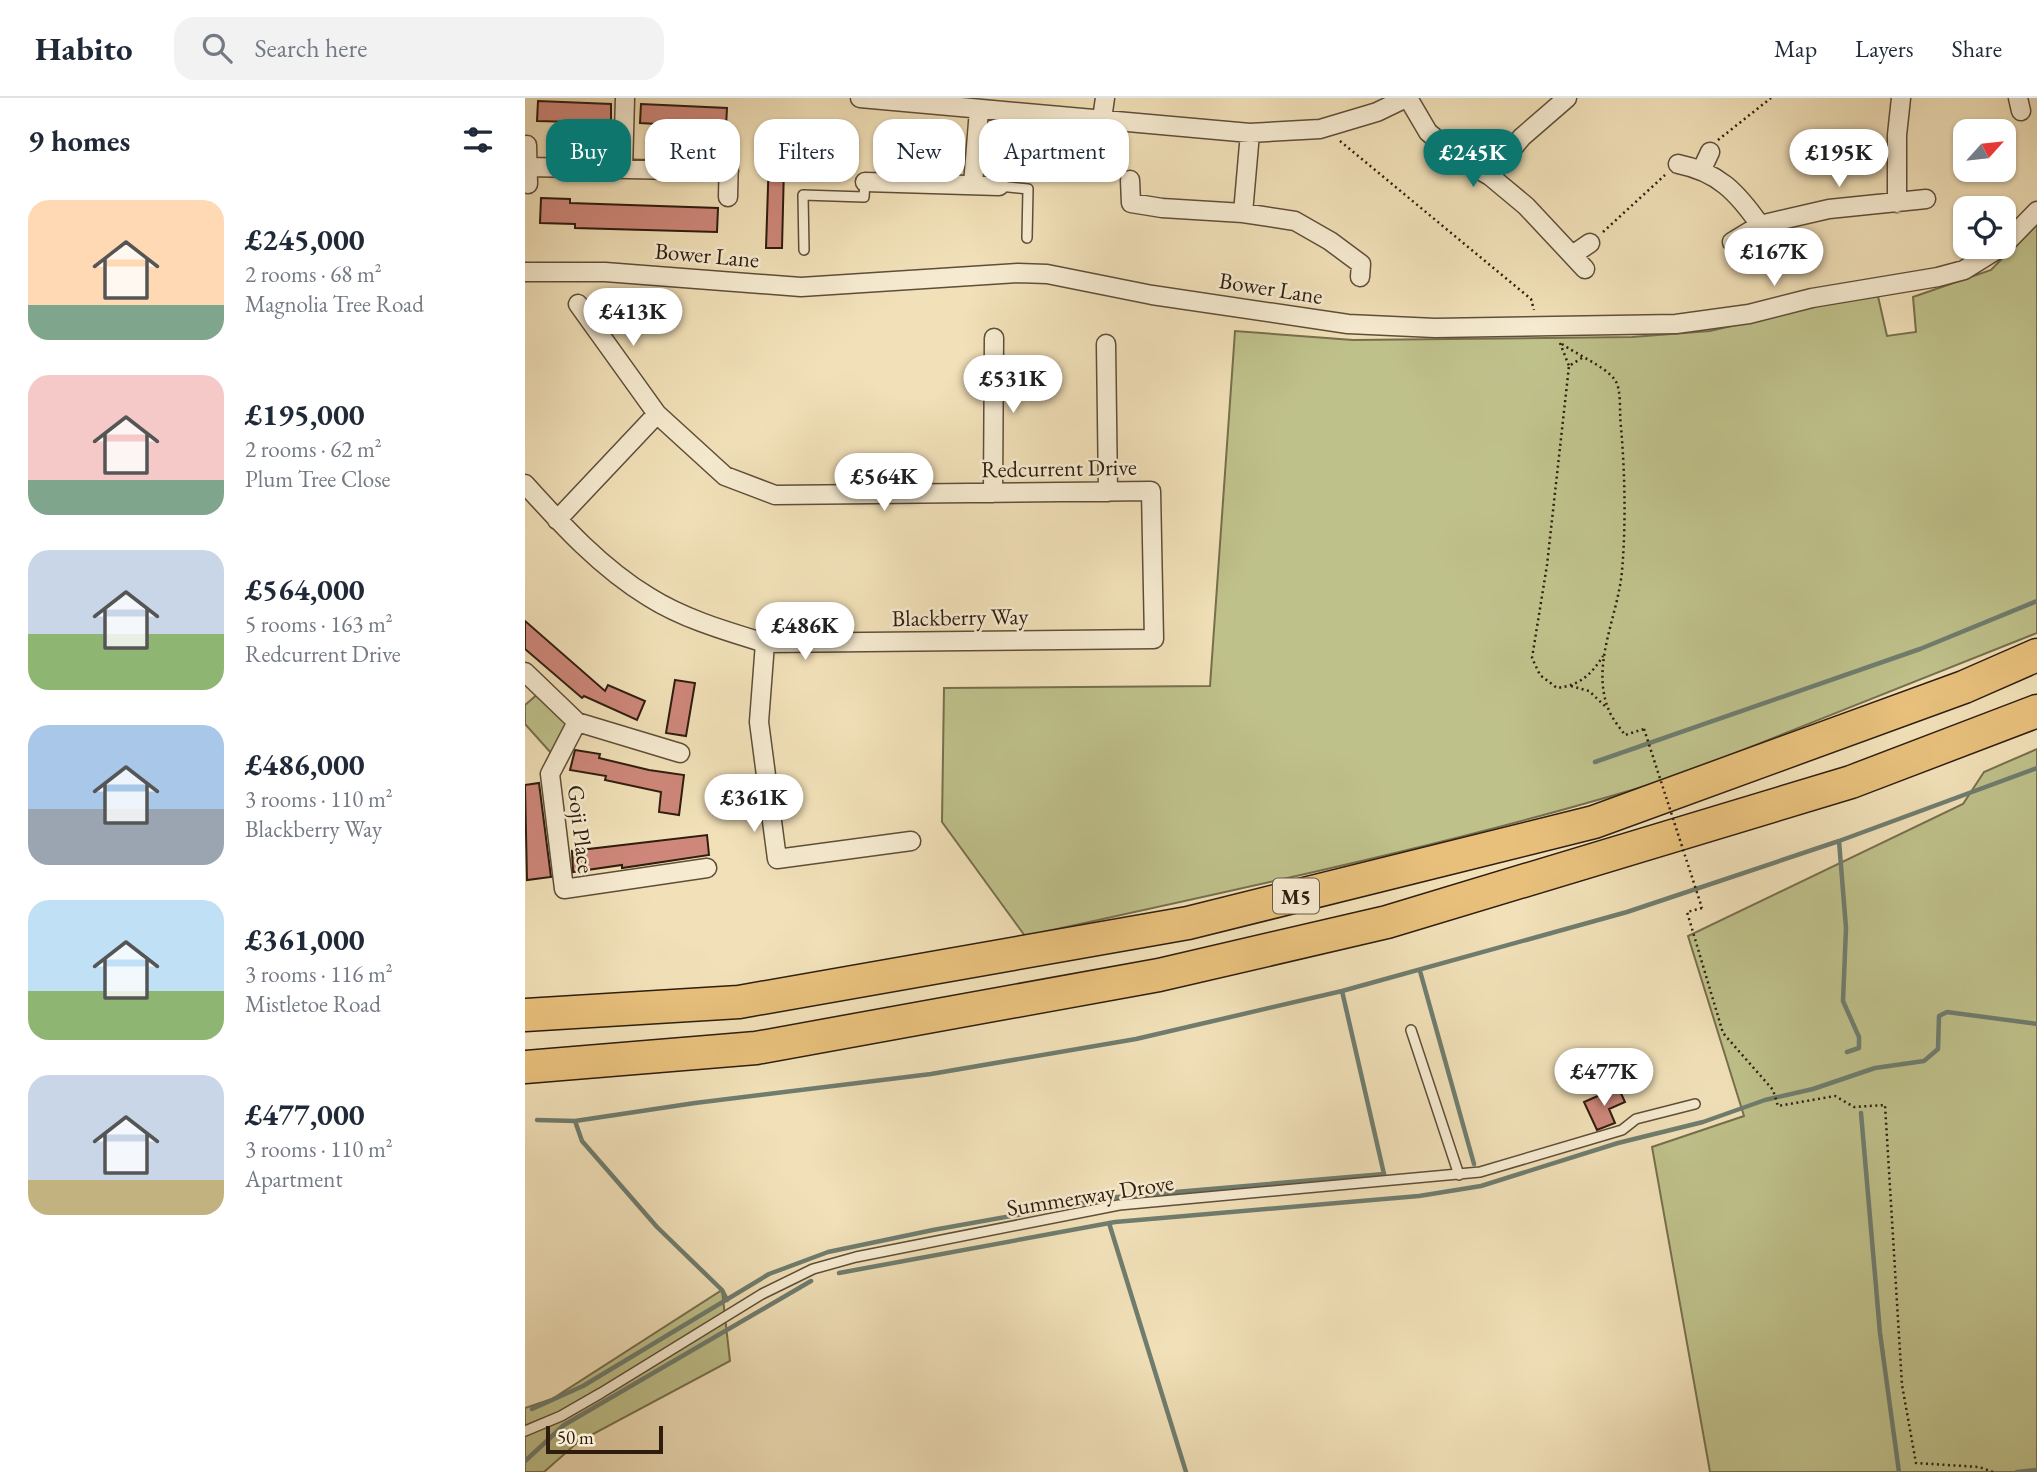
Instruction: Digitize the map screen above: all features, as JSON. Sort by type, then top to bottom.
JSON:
[{"type":"highway","name":"M5","points":[[525,1015],[739,1002],[1188,923],[1594,822],[1963,687],[2037,655]]},
{"type":"highway","name":"M5","points":[[525,1067],[756,1048],[1159,975],[1387,922],[1851,782],[2037,711]]},
{"type":"street","points":[[624,119],[625,98]]},
{"type":"street","points":[[860,98],[1250,133],[1290,132],[1336,125],[1377,112],[1407,98],[1429,132],[1458,158],[1490,176],[1526,206],[1574,254],[1585,269]]},
{"type":"street","points":[[1102,118],[1105,98]]},
{"type":"street","points":[[1490,176],[1522,137],[1567,98]]},
{"type":"street","points":[[1897,203],[1897,135],[1901,98]]},
{"type":"street","points":[[974,184],[979,110]]},
{"type":"street","points":[[1243,213],[1250,133]]},
{"type":"street","points":[[527,145],[528,176],[546,175]]},
{"type":"street","points":[[1678,164],[1706,160],[1747,206],[1760,225]]},
{"type":"street","points":[[631,169],[729,164],[728,197]]},
{"type":"street","points":[[1119,219],[1131,203],[1130,180]]},
{"type":"street","points":[[865,181],[999,186]]},
{"type":"street","points":[[1732,242],[1760,225],[1829,209],[1926,199]]},
{"type":"street","points":[[1131,203],[1162,208],[1243,213],[1295,221],[1330,241],[1366,268]]},
{"type":"street","name":"Bower Lane","points":[[2016,232],[2037,211]]},
{"type":"street","points":[[1574,254],[1590,243]]},
{"type":"street","name":"Bower Lane","points":[[525,272],[630,274],[801,287],[1019,272],[1047,274],[1152,295],[1348,324],[1555,334],[1728,318],[1812,298],[1938,277],[1964,270],[1981,259]]},
{"type":"street","name":"Redcurrent Drive","points":[[578,304],[657,414],[725,476],[775,495],[1151,491],[1154,639]]},
{"type":"street","points":[[993,493],[994,338]]},
{"type":"street","points":[[1106,344],[1108,492]]},
{"type":"street","points":[[557,520],[657,414]]},
{"type":"street","name":"Blackberry Way","points":[[525,484],[557,520],[600,561],[650,598],[706,624],[765,643],[1154,639]]},
{"type":"street","points":[[765,643],[759,722],[777,859],[911,841]]},
{"type":"street","points":[[525,672],[577,722],[680,753]]},
{"type":"street","name":"Goji Place","points":[[577,722],[550,774],[564,889],[706,868]]},
{"type":"lane","points":[[804,250],[803,195],[864,197],[865,181]]},
{"type":"lane","points":[[999,186],[1028,189],[1027,238]]},
{"type":"lane","points":[[1411,1030],[1459,1175]]},
{"type":"lane","name":"Summerway Drove","points":[[525,1431],[591,1399],[762,1294],[819,1267],[1119,1205],[1480,1172],[1622,1130],[1636,1119],[1695,1104]]},
{"type":"path","points":[[1336,125],[1335,137],[1531,299],[1534,309],[1555,334],[1569,366],[1547,565],[1532,658],[1540,676],[1557,688],[1571,686],[1592,675],[1604,655]]},
{"type":"path","points":[[1569,366],[1582,358],[1604,369],[1616,382],[1623,453],[1624,542],[1620,594],[1604,655],[1602,679],[1608,708]]},
{"type":"path","points":[[1571,686],[1590,691],[1608,708],[1625,735],[1644,729],[1702,908],[1687,912],[1723,1033],[1773,1090],[1778,1106],[1835,1096],[1854,1107],[1885,1105],[1902,1385],[1916,1464],[1979,1467],[1993,1472]]},
{"type":"green space","points":[[2037,223],[2037,633],[1675,777],[1595,801],[1433,844],[1025,936],[942,822],[944,688],[1210,686],[1235,331],[1353,340],[1632,337],[1710,331],[1877,292],[1887,336],[1916,332],[1913,297],[1991,270],[2002,259],[2016,259],[2016,244]]},
{"type":"green space","points":[[539,693],[566,723],[551,753],[525,724],[525,705]]},
{"type":"green space","points":[[2037,749],[2037,1472],[1710,1472],[1652,1147],[1744,1116],[1688,936],[1963,804],[1984,772]]},
{"type":"green space","points":[[722,1290],[730,1361],[578,1442],[544,1472],[525,1472],[525,1408],[552,1399]]},
{"type":"building","points":[[538,101],[611,104],[611,119],[537,121]]},
{"type":"building","points":[[641,104],[727,108],[726,119],[645,119],[645,123],[640,123]]},
{"type":"building","points":[[768,182],[784,182],[782,248],[766,248]]},
{"type":"building","points":[[541,198],[570,199],[570,203],[718,208],[717,232],[575,228],[575,224],[540,223]]},
{"type":"building","points":[[525,621],[605,691],[608,685],[645,701],[637,720],[584,696],[582,698],[525,649]]},
{"type":"building","points":[[675,680],[695,683],[686,736],[666,733]]},
{"type":"building","points":[[575,750],[600,754],[599,758],[649,770],[684,775],[679,815],[659,812],[661,792],[605,780],[606,776],[570,770]]},
{"type":"building","points":[[539,783],[551,877],[527,880],[525,785]]},
{"type":"building","points":[[707,835],[709,855],[622,868],[622,865],[573,872],[572,851]]},
{"type":"building","points":[[1618,1087],[1625,1102],[1609,1109],[1615,1123],[1597,1130],[1584,1102]]},
{"type":"waterway","points":[[1595,762],[1920,649],[2037,601]]},
{"type":"waterway","points":[[537,1120],[575,1121],[695,1103],[931,1074],[1136,1039],[1342,991],[1627,912],[1839,841],[2037,768]]},
{"type":"waterway","points":[[1839,841],[1846,928],[1843,1001],[1859,1037],[1859,1048],[1847,1052]]},
{"type":"waterway","points":[[1420,971],[1474,1164]]},
{"type":"waterway","points":[[532,1409],[583,1386],[769,1274],[828,1252],[1117,1197],[1384,1174],[1342,991]]},
{"type":"waterway","points":[[839,1273],[1115,1222],[1419,1196],[1481,1186],[1618,1143],[1703,1122],[1765,1100],[1813,1089],[1875,1068],[1924,1061],[1938,1049],[1939,1016],[1947,1012],[2037,1024]]},
{"type":"waterway","points":[[1861,1113],[1880,1333],[1899,1472]]},
{"type":"waterway","points":[[575,1121],[582,1141],[657,1227],[722,1290],[727,1300]]},
{"type":"waterway","points":[[1109,1223],[1186,1472]]},
{"type":"waterway","points":[[525,1461],[564,1425],[811,1281]]},
{"type":"waterway","points":[[2017,1472],[2037,1470]]}]
